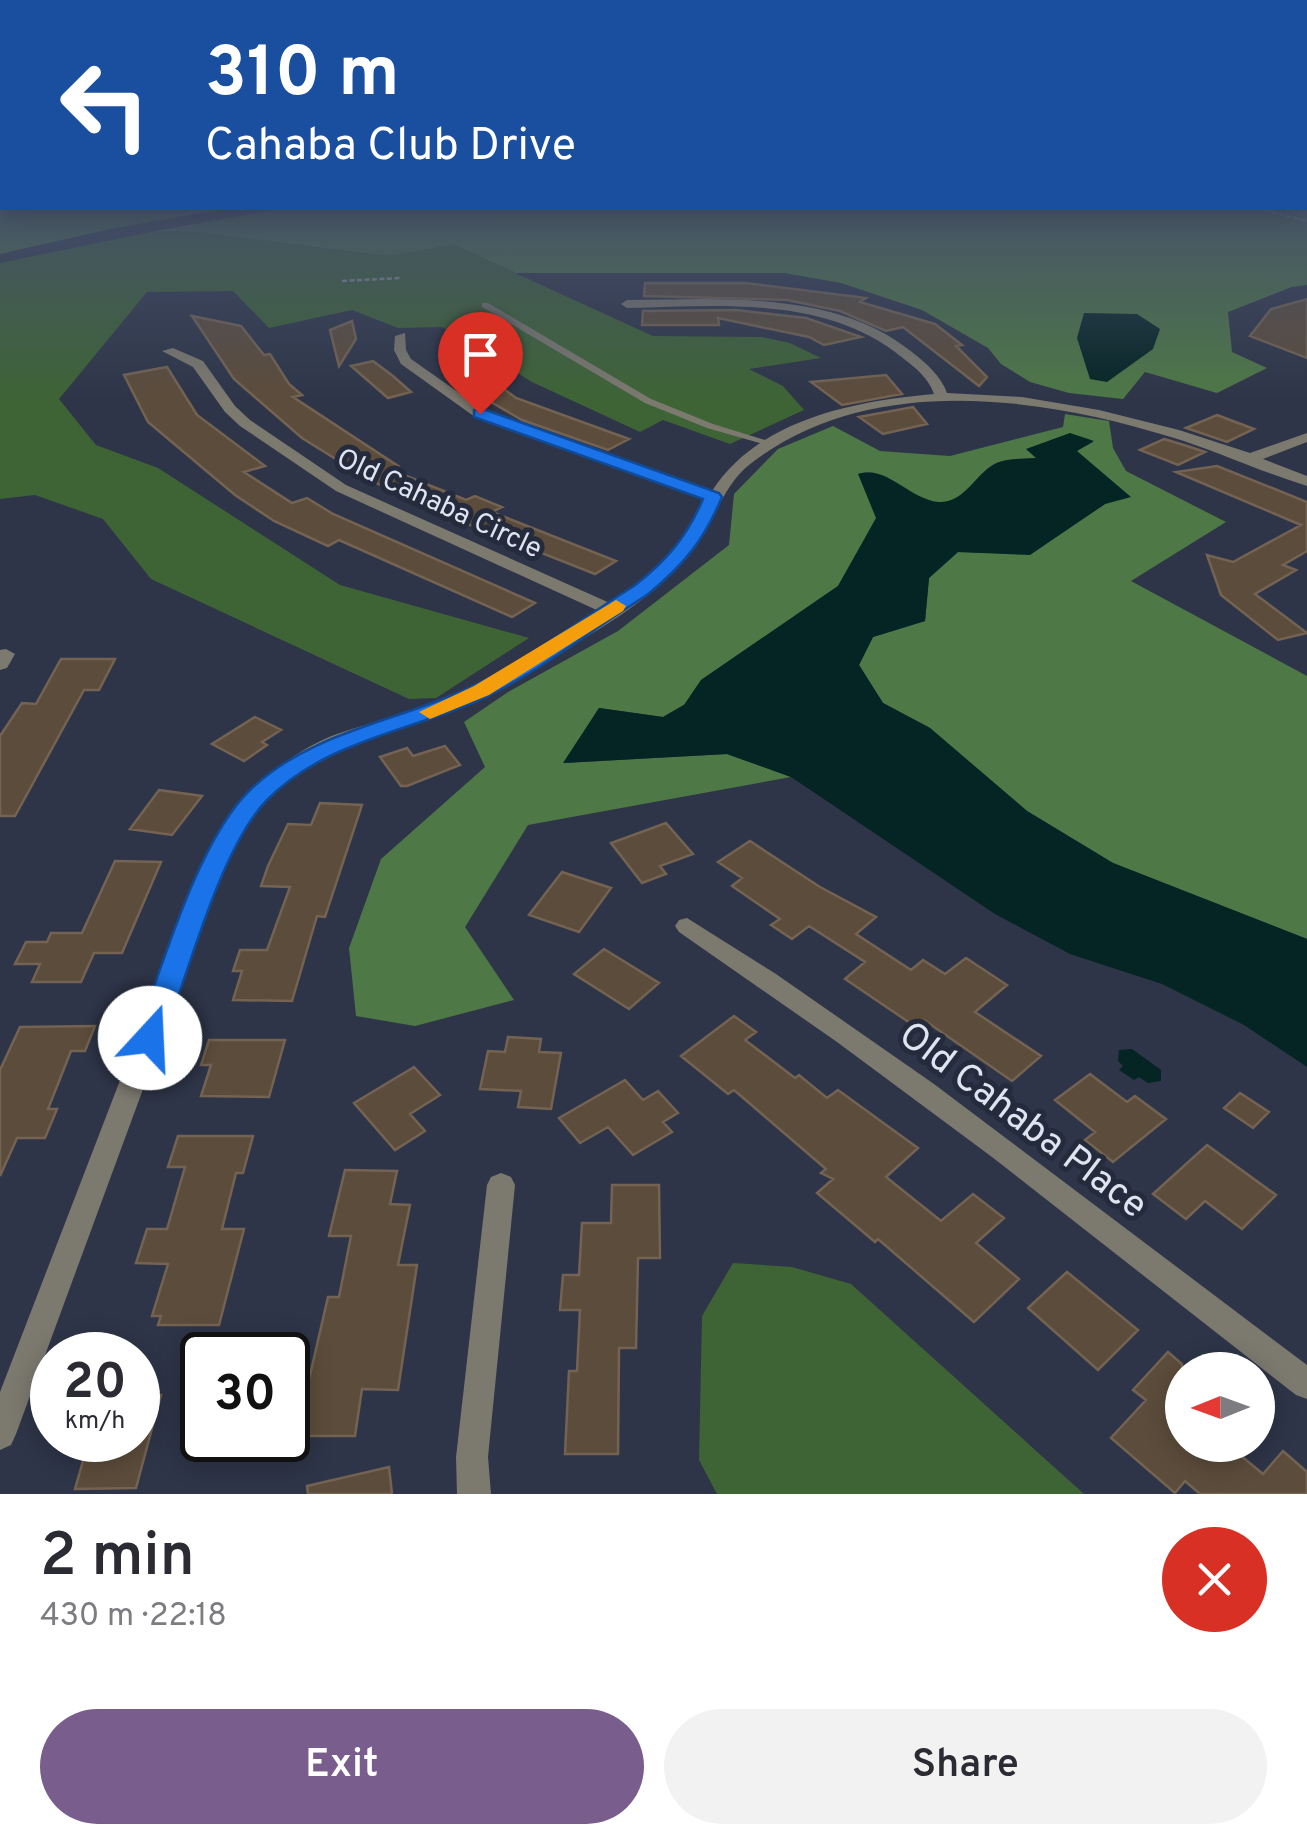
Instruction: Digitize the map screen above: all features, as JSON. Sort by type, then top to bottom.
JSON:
[{"type":"street","points":[[627,304],[769,305],[844,318],[902,347],[937,384],[941,396]]},
{"type":"street","points":[[400,336],[400,350],[406,361],[480,414],[713,497]]},
{"type":"street","name":"Old Cahaba Circle","points":[[168,351],[198,364],[230,410],[341,488],[611,610]]},
{"type":"street","points":[[0,1434],[222,844],[241,816],[281,776],[331,744],[420,716],[482,690],[611,610],[683,554],[697,535],[713,497],[734,471],[770,443],[824,418],[941,396],[1035,400],[1147,425],[1251,458],[1307,481]]},
{"type":"street","points":[[1251,458],[1307,437]]},
{"type":"street","name":"Old Cahaba Place","points":[[687,926],[947,1105],[1307,1384]]},
{"type":"street","points":[[474,1494],[472,1457],[501,1185]]},
{"type":"lane","points":[[485,305],[648,401],[710,426],[770,443]]},
{"type":"path","points":[[342,281],[400,278]]},
{"type":"green space","points":[[488,261],[653,336],[762,337],[790,343],[821,358],[749,369],[783,386],[804,410],[730,444],[663,420],[640,432],[532,382],[442,327],[398,328],[352,310],[269,328],[233,291],[147,292],[59,399],[96,445],[158,468],[340,585],[529,638],[436,698],[409,699],[151,579],[103,519],[35,495],[0,499],[0,263]]},
{"type":"green space","points":[[489,261],[1307,261],[1307,285],[1228,312],[1232,352],[1267,368],[1217,393],[1145,372],[1123,399],[1069,393],[1030,382],[1001,364],[988,348],[922,310],[841,283],[784,273],[516,273]]},
{"type":"green space","points":[[1065,414],[1109,421],[1113,448],[1126,471],[1226,522],[1131,581],[1307,676],[1307,939],[1113,863],[1027,811],[930,728],[883,703],[859,665],[873,637],[925,621],[929,578],[958,552],[1030,554],[1105,504],[1119,488],[1076,451],[1093,442],[1027,450],[1038,458],[999,462],[959,496],[943,502],[920,497],[881,475],[859,474],[877,518],[838,586],[701,680],[685,704],[663,717],[599,708],[564,763],[727,754],[791,777],[528,825],[465,927],[514,1000],[415,1026],[356,1016],[349,948],[381,859],[485,767],[464,722],[508,692],[618,631],[729,545],[734,494],[778,449],[833,426],[880,451],[950,456],[1063,427]]},
{"type":"green space","points":[[733,1263],[792,1267],[851,1284],[1084,1494],[717,1494],[699,1460],[702,1316]]},
{"type":"shaded area","points":[[1084,313],[1137,314],[1160,329],[1153,349],[1107,382],[1090,379],[1077,338]]},
{"type":"shaded area","points":[[1070,433],[1094,441],[1077,451],[1131,497],[1105,504],[1030,555],[958,552],[929,578],[925,621],[873,637],[859,665],[883,703],[930,728],[1027,811],[1113,863],[1307,939],[1307,1067],[1244,1025],[1162,984],[1070,954],[995,914],[791,777],[727,754],[563,763],[599,708],[663,717],[684,705],[701,680],[838,586],[876,518],[858,474],[879,474],[927,499],[947,501],[963,493],[997,463],[1036,458],[1026,449]]},
{"type":"shaded area","points":[[1132,1049],[1161,1070],[1161,1081],[1148,1083],[1139,1077],[1134,1080],[1119,1070],[1123,1066],[1118,1061],[1119,1050]]},
{"type":"building","points":[[645,283],[745,283],[866,298],[860,302],[935,324],[962,345],[956,346],[987,377],[979,386],[903,327],[886,331],[840,311],[787,300],[644,296]]},
{"type":"building","points":[[1307,299],[1307,358],[1250,336],[1271,309]]},
{"type":"building","points":[[736,310],[806,318],[861,337],[824,345],[809,337],[718,318],[719,325],[642,325],[643,311]]},
{"type":"building","points":[[192,316],[241,326],[264,355],[270,354],[289,384],[302,395],[293,397],[398,466],[389,469],[466,500],[475,496],[502,507],[492,512],[616,561],[595,574],[440,513],[444,511],[371,481],[302,438],[234,379]]},
{"type":"building","points":[[352,321],[356,339],[339,366],[330,330]]},
{"type":"building","points":[[373,361],[411,392],[388,398],[351,366]]},
{"type":"building","points":[[167,367],[197,415],[265,466],[244,472],[292,503],[307,498],[333,514],[535,603],[512,617],[339,540],[328,546],[274,521],[235,495],[148,422],[124,375]]},
{"type":"building","points":[[484,374],[516,398],[629,439],[608,450],[522,420],[479,395],[462,379]]},
{"type":"building","points":[[886,375],[902,394],[842,405],[811,382]]},
{"type":"building","points":[[913,407],[927,424],[883,434],[859,417]]},
{"type":"building","points":[[1217,415],[1254,429],[1227,442],[1186,428]]},
{"type":"building","points":[[1164,439],[1205,452],[1178,465],[1140,450]]},
{"type":"building","points":[[1217,466],[1307,502],[1307,551],[1283,565],[1296,570],[1255,594],[1307,633],[1278,640],[1221,595],[1207,555],[1233,562],[1301,525],[1176,472]]},
{"type":"building","points":[[61,659],[115,659],[99,690],[84,690],[15,816],[0,816],[0,736],[22,703],[36,704]]},
{"type":"building","points":[[255,717],[281,730],[262,742],[267,745],[244,761],[212,744]]},
{"type":"building","points":[[445,746],[460,765],[407,786],[401,786],[380,757],[407,748],[413,756]]},
{"type":"building","points":[[159,790],[202,796],[172,835],[130,829]]},
{"type":"building","points":[[320,803],[362,805],[325,917],[317,916],[292,1001],[233,1000],[242,971],[233,971],[240,950],[267,950],[290,887],[261,886],[268,866],[288,824],[311,825]]},
{"type":"building","points":[[666,823],[693,854],[660,866],[666,874],[642,883],[611,843]]},
{"type":"building","points":[[750,841],[820,887],[876,917],[856,934],[911,970],[923,960],[945,974],[966,958],[1007,985],[975,1012],[1041,1056],[1012,1081],[924,1020],[916,1027],[845,979],[865,962],[809,926],[792,939],[771,925],[780,919],[732,886],[742,878],[718,862]]},
{"type":"building","points":[[115,861],[161,862],[122,953],[94,953],[81,982],[32,982],[40,964],[15,964],[26,942],[47,942],[51,933],[82,933]]},
{"type":"building","points":[[562,872],[611,888],[579,932],[529,915]]},
{"type":"building","points":[[604,949],[659,983],[629,1009],[574,974]]},
{"type":"building","points":[[734,1016],[756,1032],[745,1040],[795,1078],[799,1075],[827,1098],[838,1090],[918,1148],[886,1177],[941,1221],[973,1194],[1004,1218],[976,1243],[1019,1279],[974,1322],[878,1239],[875,1242],[817,1193],[833,1179],[821,1173],[826,1169],[734,1090],[728,1094],[681,1056]]},
{"type":"building","points":[[95,1026],[85,1051],[71,1051],[48,1109],[57,1109],[45,1138],[17,1138],[0,1176],[0,1070],[20,1027]]},
{"type":"building","points":[[508,1037],[541,1039],[539,1052],[561,1053],[551,1109],[518,1107],[521,1091],[480,1089],[488,1051],[505,1052]]},
{"type":"building","points":[[209,1040],[285,1040],[269,1097],[201,1096],[211,1065],[201,1065]]},
{"type":"building","points":[[414,1067],[440,1095],[410,1114],[425,1131],[395,1150],[354,1103]]},
{"type":"building","points":[[1090,1074],[1127,1102],[1135,1096],[1166,1119],[1113,1162],[1085,1140],[1095,1132],[1055,1100]]},
{"type":"building","points":[[625,1080],[643,1100],[658,1091],[678,1113],[663,1122],[672,1132],[633,1155],[608,1127],[580,1143],[559,1118]]},
{"type":"building","points":[[1240,1093],[1269,1112],[1253,1128],[1224,1108]]},
{"type":"building","points":[[178,1136],[253,1136],[243,1173],[236,1173],[222,1229],[244,1229],[219,1325],[158,1325],[161,1316],[152,1316],[168,1264],[136,1263],[147,1229],[167,1229],[185,1167],[168,1167]]},
{"type":"building","points":[[1207,1145],[1276,1195],[1242,1229],[1205,1201],[1186,1219],[1153,1194]]},
{"type":"building","points":[[345,1170],[397,1171],[390,1204],[410,1205],[398,1265],[417,1265],[398,1390],[362,1389],[355,1436],[310,1436],[310,1375],[328,1297],[339,1297],[351,1236],[329,1236]]},
{"type":"building","points":[[612,1185],[659,1185],[660,1258],[638,1258],[636,1348],[619,1348],[618,1454],[565,1454],[569,1371],[577,1371],[580,1310],[560,1310],[563,1275],[579,1275],[582,1223],[611,1223]]},
{"type":"building","points":[[1067,1272],[1138,1330],[1098,1370],[1028,1308]]},
{"type":"building","points":[[1165,1355],[1165,1462],[1249,1462],[1263,1474],[1283,1451],[1307,1472],[1307,1494],[1200,1494],[1185,1481],[1175,1493],[1111,1438],[1146,1400],[1133,1390]]},
{"type":"building","points":[[83,1462],[143,1462],[136,1488],[75,1489]]},
{"type":"building","points":[[389,1467],[392,1494],[308,1494],[307,1486]]},
{"type":"slow traffic","points":[[430,712],[482,690],[616,606]]},
{"type":"route","points":[[150,1038],[222,844],[259,794],[331,744],[420,716],[482,690],[665,572],[697,535],[713,497],[480,414]]}]
